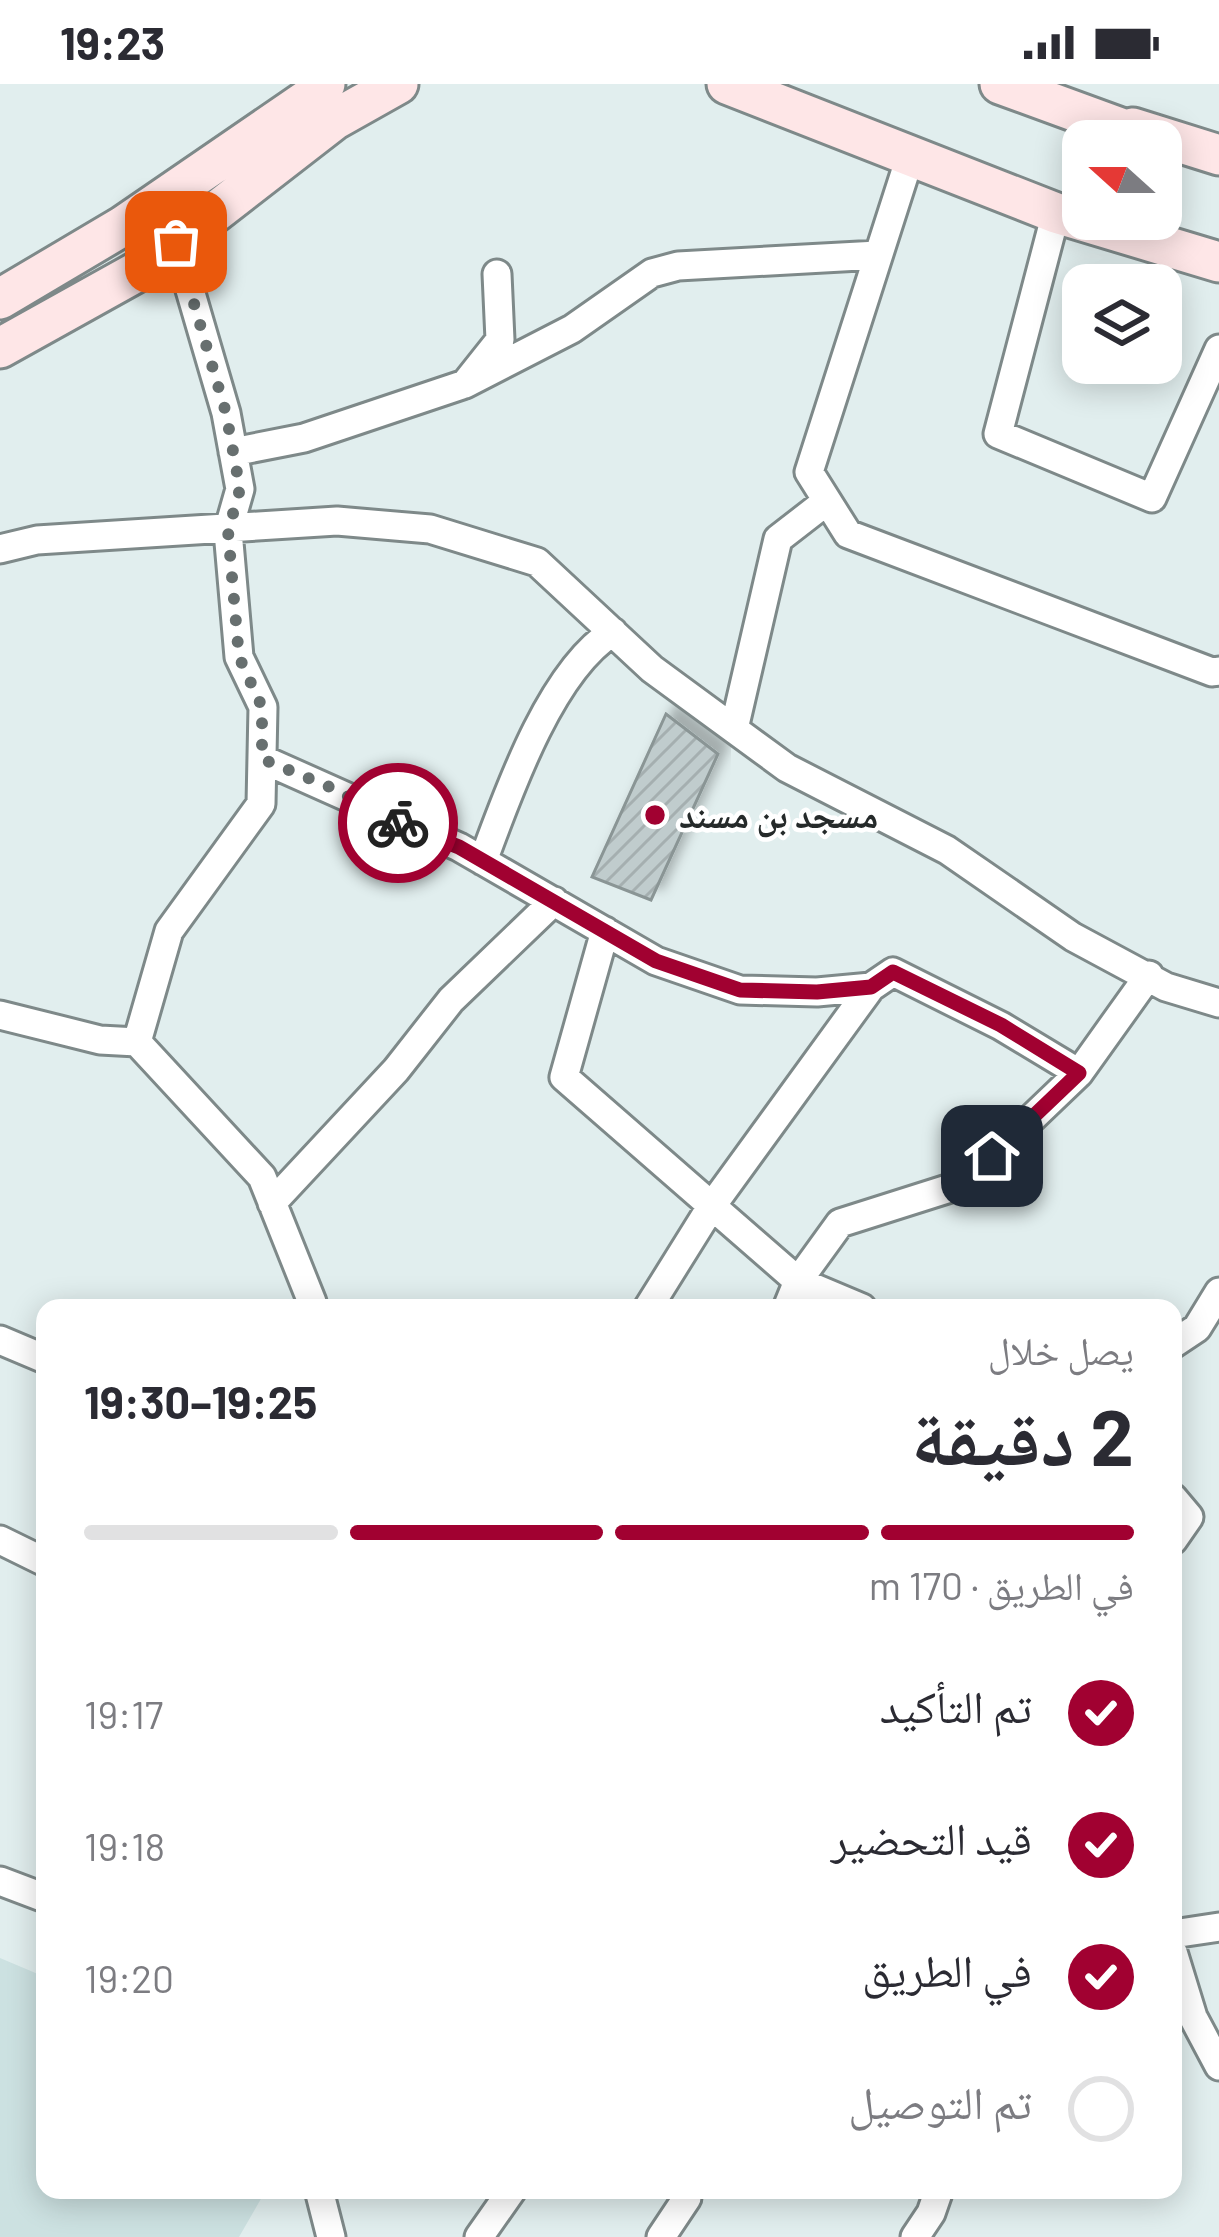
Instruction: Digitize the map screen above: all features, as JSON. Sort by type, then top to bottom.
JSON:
[{"type":"main road","points":[[0,299],[123,226],[325,84]]},
{"type":"main road","points":[[0,349],[142,269],[334,120],[398,84]]},
{"type":"main road","points":[[727,84],[1056,213],[1219,271]]},
{"type":"main road","points":[[1000,84],[1219,155]]},
{"type":"main road","points":[[1095,116],[1105,120]]},
{"type":"main road","points":[[1182,152],[1219,167]]},
{"type":"main road","points":[[1056,213],[1219,262]]},
{"type":"street","points":[[910,154],[809,472],[848,534],[1219,671]]},
{"type":"street","points":[[1056,213],[998,434],[1152,498],[1219,349]]},
{"type":"street","points":[[137,1042],[169,931],[262,804],[262,707],[239,657],[228,531],[240,489],[226,413],[176,242]]},
{"type":"street","points":[[233,452],[304,438],[465,384],[572,328],[652,273],[678,266],[878,255]]},
{"type":"street","points":[[465,384],[500,340],[497,274]]},
{"type":"street","points":[[734,729],[778,539],[827,501]]},
{"type":"street","points":[[0,549],[37,540],[337,521],[430,529],[537,562],[652,669],[788,768],[947,850],[1073,938],[1166,987],[1219,1003]]},
{"type":"street","points":[[483,861],[549,706],[596,643],[613,632]]},
{"type":"street","points":[[262,759],[483,861],[656,961],[740,990],[817,992],[871,987]]},
{"type":"street","points":[[272,1203],[396,1070],[451,1000],[554,901]]},
{"type":"street","points":[[605,931],[564,1077],[798,1281],[841,1299]]},
{"type":"street","points":[[654,1299],[711,1207],[871,987],[893,972],[1001,1025],[1079,1073]]},
{"type":"street","points":[[791,1299],[798,1281],[840,1223],[963,1184],[1079,1073],[1149,975]]},
{"type":"street","points":[[0,1015],[100,1040],[137,1042],[262,1177],[311,1299]]},
{"type":"street","points":[[1208,1333],[1219,1292]]},
{"type":"street","points":[[0,1340],[36,1355]]},
{"type":"street","points":[[0,1880],[36,1894]]},
{"type":"street","points":[[1182,1933],[1219,1928]]},
{"type":"street","points":[[1182,1981],[1193,2017],[1219,2066]]},
{"type":"street","points":[[324,2199],[331,2237]]},
{"type":"street","points":[[479,2237],[506,2199]]},
{"type":"street","points":[[662,2237],[686,2199]]},
{"type":"street","points":[[915,2237],[936,2199]]},
{"type":"shaded area","points":[[0,1958],[36,1973],[36,2199],[261,2199],[239,2237],[0,2237]]},
{"type":"building","name":"مسجد بن مسند","points":[[666,714],[718,754],[651,900],[592,877]]},
{"type":"way so far","points":[[176,242],[226,413],[240,489],[228,531],[239,657],[262,707],[262,759],[398,823]]},
{"type":"place","name":"مسجد بن مسند","points":[[655,815]]},
{"type":"route","points":[[398,823],[459,847],[656,961],[740,990],[817,992],[871,987],[893,972],[1001,1025],[1079,1073],[992,1156]]}]
